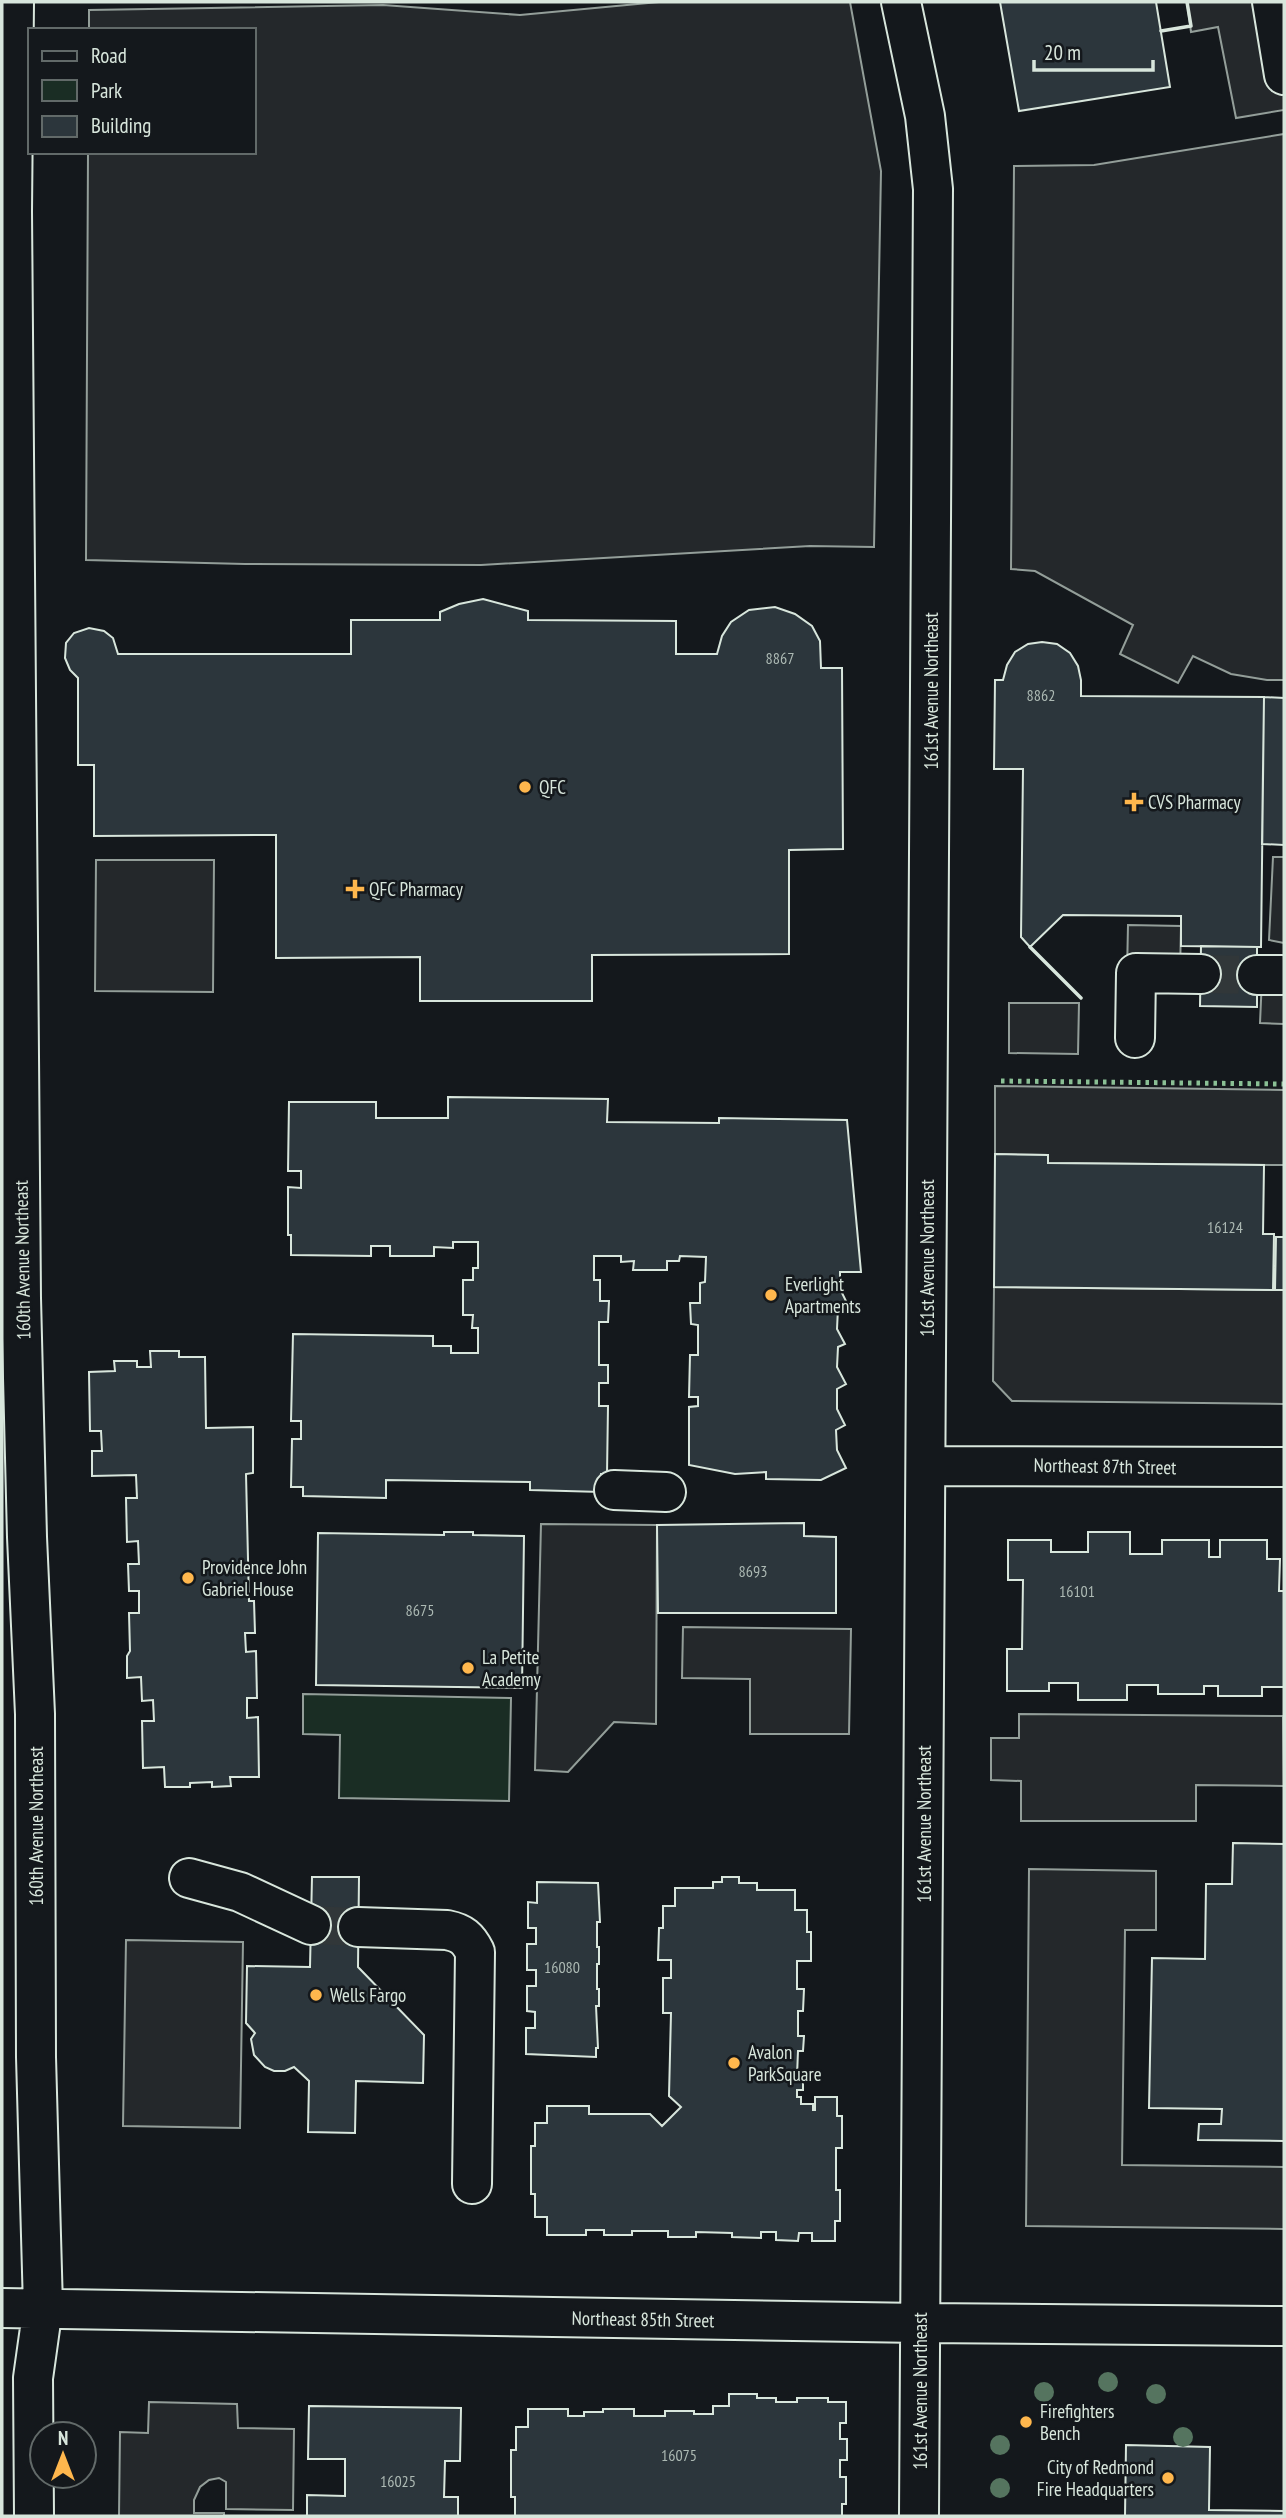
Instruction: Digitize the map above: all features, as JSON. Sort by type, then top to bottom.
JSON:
[{"type":"street","name":"160th Avenue Northeast","points":[[14,2],[12,1309],[27,1537],[35,1728],[36,2057],[43,2307],[33,2378],[34,2516]]},
{"type":"street","name":"161st Avenue Northeast","points":[[901,2],[925,116],[933,189],[919,2516]]},
{"type":"street","points":[[1272,2],[1284,75]]},
{"type":"street","points":[[1135,1038],[1136,973],[1201,974]]},
{"type":"street","name":"Northeast 87th Street","points":[[926,1466],[1284,1467]]},
{"type":"street","points":[[614,1490],[666,1492]]},
{"type":"street","points":[[189,1878],[240,1892],[311,1925]]},
{"type":"street","points":[[358,1927],[447,1930],[461,1933],[469,1940],[475,1952],[472,2184]]},
{"type":"street","name":"Northeast 85th Street","points":[[2,2308],[1284,2326]]},
{"type":"green space","points":[[303,1694],[511,1698],[509,1801],[339,1798],[340,1735],[303,1734]]},
{"type":"shaded area","points":[[659,2],[850,2],[881,171],[874,547],[810,546],[481,565],[86,560],[88,154],[256,154],[256,28],[89,28],[89,10],[383,5],[520,15]]},
{"type":"shaded area","points":[[1187,2],[1284,2],[1284,110],[1236,118],[1218,27],[1191,32]]},
{"type":"shaded area","points":[[1284,134],[1284,680],[1231,674],[1193,656],[1178,683],[1120,654],[1133,625],[1035,571],[1011,569],[1014,166],[1094,165]]},
{"type":"shaded area","points":[[1273,857],[1284,857],[1284,943],[1269,940]]},
{"type":"shaded area","points":[[96,860],[214,860],[213,992],[95,991]]},
{"type":"shaded area","points":[[1128,925],[1181,926],[1180,973],[1127,973]]},
{"type":"shaded area","points":[[1263,956],[1284,956],[1284,1024],[1260,1023]]},
{"type":"shaded area","points":[[1009,1003],[1079,1003],[1078,1054],[1009,1053]]},
{"type":"shaded area","points":[[995,1086],[1284,1090],[1284,1165],[1048,1163],[1047,1155],[995,1154]]},
{"type":"shaded area","points":[[994,1287],[1284,1290],[1284,1404],[1012,1401],[993,1381]]},
{"type":"shaded area","points":[[541,1524],[657,1525],[656,1724],[614,1722],[568,1772],[535,1770]]},
{"type":"shaded area","points":[[683,1627],[851,1629],[849,1734],[750,1734],[750,1679],[682,1678]]},
{"type":"shaded area","points":[[1019,1714],[1283,1716],[1284,1786],[1196,1785],[1196,1821],[1021,1821],[1021,1781],[991,1780],[991,1738],[1019,1738]]},
{"type":"shaded area","points":[[1029,1869],[1156,1871],[1156,1930],[1125,1930],[1122,2165],[1284,2167],[1284,2229],[1026,2226]]},
{"type":"shaded area","points":[[126,1940],[243,1942],[240,2128],[123,2126]]},
{"type":"shaded area","points":[[149,2402],[237,2404],[238,2428],[294,2429],[293,2510],[226,2509],[226,2482],[219,2478],[209,2480],[200,2487],[194,2500],[194,2513],[224,2513],[224,2516],[119,2516],[120,2432],[148,2433]]},
{"type":"building","points":[[1000,2],[1156,2],[1170,87],[1019,111]]},
{"type":"building","points":[[483,599],[528,611],[528,620],[676,621],[676,654],[717,654],[722,636],[731,622],[749,610],[775,607],[795,614],[812,626],[820,641],[821,668],[842,668],[843,849],[789,850],[789,954],[592,955],[592,1001],[420,1001],[420,957],[276,958],[276,835],[94,836],[94,765],[78,765],[78,678],[70,670],[65,658],[66,643],[74,633],[89,628],[104,631],[113,638],[118,654],[351,654],[351,620],[440,620],[440,612],[459,604]]},
{"type":"building","points":[[1028,644],[1057,644],[1070,653],[1078,666],[1081,696],[1264,697],[1261,947],[1181,946],[1181,916],[1063,915],[1030,947],[1021,937],[1023,769],[994,769],[995,680],[1003,680],[1007,665],[1015,652]]},
{"type":"building","points":[[1264,697],[1284,698],[1284,845],[1262,844]]},
{"type":"building","points":[[1201,946],[1257,947],[1257,1007],[1200,1006]]},
{"type":"building","name":"Everlight Apartments","points":[[448,1097],[608,1099],[607,1122],[719,1123],[719,1118],[847,1120],[861,1272],[840,1272],[840,1289],[847,1303],[838,1308],[837,1329],[845,1344],[838,1347],[837,1367],[846,1384],[837,1389],[837,1409],[845,1425],[836,1430],[837,1450],[846,1468],[821,1480],[766,1479],[766,1472],[735,1474],[689,1465],[689,1407],[698,1406],[698,1397],[689,1397],[690,1355],[698,1355],[698,1325],[691,1324],[690,1303],[700,1303],[700,1283],[705,1282],[706,1257],[680,1256],[679,1261],[667,1261],[667,1270],[633,1270],[634,1261],[621,1262],[621,1256],[594,1256],[594,1280],[600,1280],[600,1301],[609,1301],[608,1322],[599,1322],[599,1365],[608,1365],[608,1383],[599,1383],[599,1406],[608,1406],[607,1474],[601,1474],[601,1492],[530,1490],[530,1482],[386,1480],[386,1498],[303,1496],[303,1487],[291,1487],[292,1439],[301,1439],[301,1421],[291,1421],[293,1334],[433,1336],[433,1346],[451,1346],[451,1353],[478,1353],[478,1328],[472,1328],[473,1315],[463,1315],[463,1280],[473,1280],[473,1268],[478,1268],[478,1242],[453,1242],[453,1248],[434,1247],[434,1256],[390,1256],[390,1246],[371,1246],[371,1256],[291,1255],[291,1235],[288,1235],[288,1187],[301,1188],[301,1171],[288,1171],[289,1102],[376,1102],[376,1118],[448,1118]]},
{"type":"building","points":[[995,1154],[1048,1155],[1048,1163],[1264,1165],[1263,1234],[1274,1234],[1273,1290],[994,1287]]},
{"type":"building","points":[[1276,1237],[1284,1237],[1284,1290],[1275,1290]]},
{"type":"building","name":"Providence John Gabriel House","points":[[150,1351],[179,1351],[179,1357],[205,1357],[206,1428],[253,1427],[253,1473],[246,1474],[249,1601],[254,1601],[255,1633],[245,1633],[246,1652],[256,1651],[257,1698],[247,1698],[247,1718],[258,1717],[259,1777],[230,1777],[231,1786],[212,1787],[212,1782],[190,1783],[190,1787],[165,1787],[164,1767],[143,1768],[142,1721],[154,1721],[153,1700],[142,1701],[141,1677],[127,1678],[127,1656],[130,1651],[129,1613],[139,1613],[139,1591],[129,1591],[128,1564],[139,1564],[138,1541],[127,1542],[126,1498],[137,1498],[136,1475],[92,1476],[92,1451],[102,1451],[101,1431],[90,1431],[89,1372],[115,1371],[114,1361],[137,1361],[137,1367],[151,1367]]},
{"type":"building","points":[[804,1523],[804,1536],[836,1537],[836,1613],[658,1613],[657,1525]]},
{"type":"building","points":[[444,1532],[524,1536],[522,1688],[316,1685],[318,1533],[444,1535]]},
{"type":"building","points":[[1088,1532],[1130,1532],[1130,1554],[1162,1554],[1162,1540],[1209,1540],[1209,1557],[1220,1557],[1220,1540],[1267,1540],[1267,1559],[1280,1559],[1279,1591],[1284,1591],[1284,1687],[1262,1687],[1262,1696],[1218,1696],[1218,1686],[1204,1686],[1204,1694],[1158,1694],[1158,1685],[1127,1685],[1127,1700],[1078,1700],[1078,1683],[1049,1683],[1049,1691],[1007,1691],[1007,1649],[1022,1649],[1023,1580],[1008,1580],[1008,1540],[1051,1540],[1051,1552],[1088,1552]]},
{"type":"building","points":[[1233,1843],[1284,1844],[1284,2141],[1198,2140],[1199,2124],[1221,2124],[1222,2109],[1149,2108],[1152,1958],[1205,1959],[1206,1884],[1232,1884]]},
{"type":"building","name":"Wells Fargo","points":[[312,1877],[359,1877],[358,1967],[424,2035],[423,2083],[356,2081],[355,2133],[308,2132],[309,2081],[294,2067],[285,2071],[274,2071],[265,2067],[254,2055],[251,2039],[255,2033],[246,2023],[247,1966],[310,1967]]},
{"type":"building","name":"Avalon ParkSquare","points":[[722,1877],[739,1877],[739,1883],[757,1883],[757,1890],[795,1890],[795,1910],[807,1910],[807,1932],[811,1932],[811,1961],[797,1961],[797,1989],[804,1989],[803,2011],[798,2011],[798,2036],[804,2036],[803,2051],[798,2051],[797,2076],[803,2077],[803,2090],[797,2090],[797,2097],[801,2097],[801,2104],[813,2104],[815,2110],[815,2097],[837,2097],[837,2116],[842,2116],[842,2148],[836,2148],[836,2190],[840,2190],[840,2221],[835,2221],[835,2241],[812,2241],[812,2233],[799,2233],[798,2241],[776,2240],[776,2232],[761,2232],[761,2238],[732,2237],[732,2233],[696,2232],[696,2237],[668,2237],[668,2231],[632,2231],[632,2235],[604,2235],[604,2230],[586,2230],[586,2235],[547,2235],[547,2217],[535,2217],[535,2194],[531,2194],[531,2146],[535,2146],[535,2123],[547,2123],[547,2106],[589,2106],[589,2114],[650,2114],[662,2126],[681,2107],[669,2096],[671,2013],[663,2013],[663,1978],[671,1978],[671,1960],[658,1960],[659,1928],[663,1928],[663,1906],[675,1906],[675,1888],[713,1888],[713,1882],[722,1882]]},
{"type":"building","points":[[537,1882],[598,1883],[600,1922],[597,1922],[599,2006],[596,2006],[596,2057],[526,2054],[526,2028],[535,2028],[535,2012],[527,2011],[527,1986],[536,1986],[536,1970],[527,1970],[527,1944],[536,1944],[536,1928],[528,1928],[528,1902],[537,1903]]},
{"type":"building","points":[[729,2394],[757,2394],[757,2398],[776,2398],[776,2402],[797,2402],[797,2398],[828,2398],[828,2402],[846,2402],[846,2423],[840,2423],[840,2439],[847,2439],[847,2460],[840,2460],[840,2477],[846,2477],[846,2504],[842,2504],[842,2516],[515,2516],[515,2497],[511,2497],[511,2450],[516,2450],[516,2427],[528,2427],[528,2409],[568,2409],[568,2416],[584,2416],[584,2412],[603,2412],[603,2409],[634,2409],[634,2416],[665,2416],[665,2411],[713,2414],[713,2406],[729,2406]]},
{"type":"building","points":[[309,2406],[461,2408],[460,2461],[445,2461],[444,2497],[458,2497],[458,2516],[307,2516],[307,2495],[345,2496],[345,2459],[308,2459]]},
{"type":"building","name":"City of Redmond Fire Headquarters","points":[[1126,2445],[1210,2447],[1209,2510],[1284,2511],[1284,2516],[1125,2516]]},
{"type":"tunnel","points":[[1201,974],[1257,975]]},
{"type":"tunnel","points":[[311,1925],[358,1927]]},
{"type":"hedge","points":[[1001,1081],[1284,1084]]},
{"type":"wall","points":[[1161,31],[1191,26],[1187,2]]},
{"type":"wall","points":[[1030,947],[1081,998]]},
{"type":"place","name":"QFC","points":[[525,787]]},
{"type":"place","name":"CVS Pharmacy","points":[[1134,802]]},
{"type":"place","name":"QFC Pharmacy","points":[[355,889]]},
{"type":"place","name":"Everlight Apartments","points":[[771,1295]]},
{"type":"place","name":"Providence John Gabriel House","points":[[188,1578]]},
{"type":"place","name":"La Petite Academy","points":[[468,1668]]},
{"type":"place","name":"Wells Fargo","points":[[316,1995]]},
{"type":"place","name":"Avalon ParkSquare","points":[[734,2063]]},
{"type":"place","name":"Firefighters Bench","points":[[1026,2422]]},
{"type":"place","name":"City of Redmond Fire Headquarters","points":[[1168,2478]]}]
